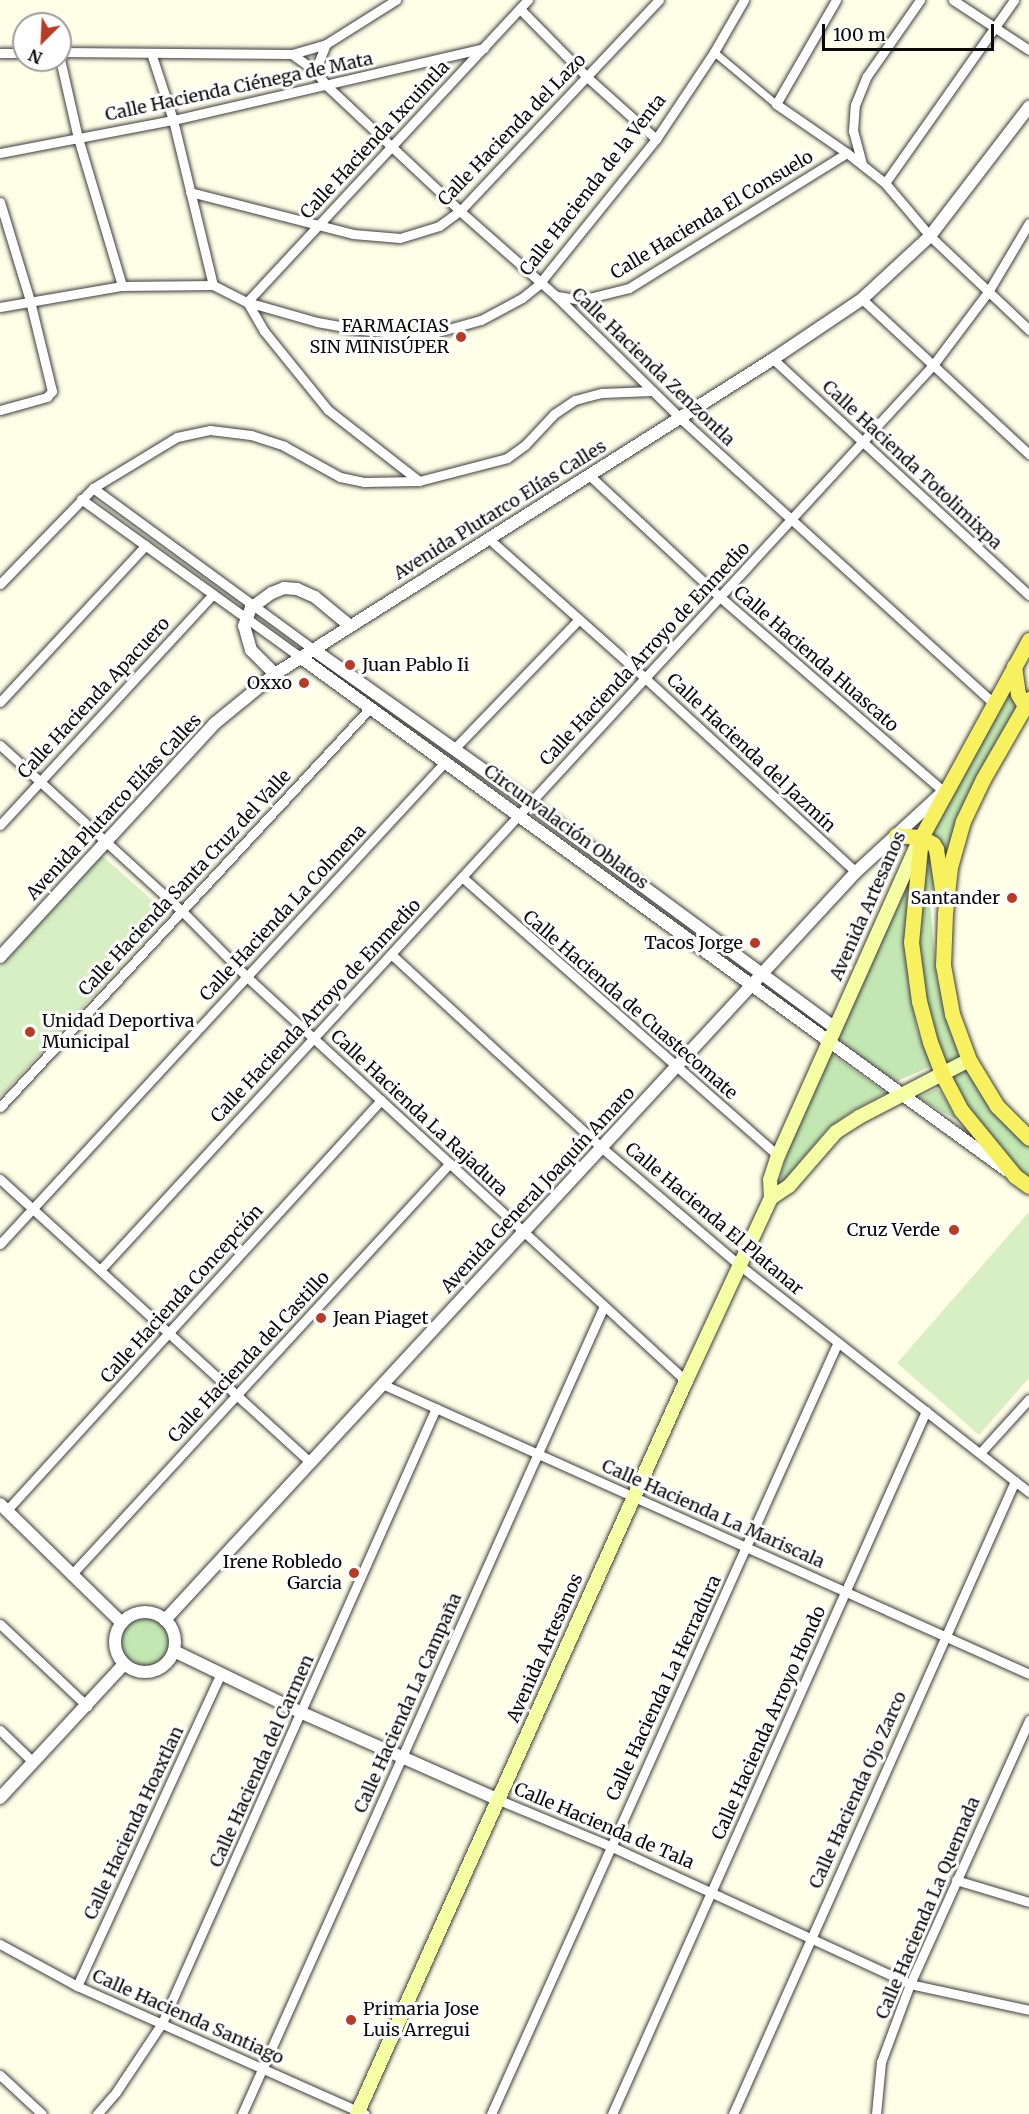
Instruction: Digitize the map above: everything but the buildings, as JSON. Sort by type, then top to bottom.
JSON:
[{"type":"main road","name":"Avenida Artesanos","points":[[360,2113],[738,1264],[771,1198],[770,1180],[778,1156],[834,1027],[921,837],[1029,640]]},
{"type":"main road","points":[[1014,666],[1018,694],[1028,705],[983,779],[963,821],[951,867],[945,913],[943,965],[952,1014],[969,1060],[997,1107],[1029,1138]]},
{"type":"main road","points":[[896,835],[921,837],[936,849],[945,913]]},
{"type":"main road","points":[[921,837],[910,942],[913,967],[930,1042],[942,1074],[962,1110],[1015,1176]]},
{"type":"main road","name":"Avenida Artesanos","points":[[771,1198],[789,1186],[836,1132],[969,1060]]},
{"type":"main road","name":"Circunvalación Oblatos","points":[[1015,1176],[1029,1186]]},
{"type":"street","points":[[72,52],[292,54],[326,44],[396,0]]},
{"type":"street","name":"Calle Hacienda Ixcuintla","points":[[247,302],[528,0]]},
{"type":"street","name":"Calle Hacienda del Lazo","points":[[190,192],[317,227],[364,236],[400,238],[439,226],[460,211],[659,0]]},
{"type":"street","name":"Calle Hacienda de la Venta","points":[[0,307],[122,286],[213,285],[247,302],[317,322],[361,330],[408,334],[458,328],[482,320],[522,298],[540,284],[656,139],[714,52],[744,0]]},
{"type":"street","points":[[776,104],[836,0]]},
{"type":"street","points":[[862,164],[853,131],[857,98],[867,76],[920,0]]},
{"type":"street","points":[[953,0],[1029,50]]},
{"type":"street","points":[[885,183],[1014,0]]},
{"type":"street","points":[[520,9],[587,76],[656,139]]},
{"type":"street","points":[[315,71],[326,44]]},
{"type":"street","name":"Calle Hacienda Ciénega de Mata","points":[[0,153],[172,120],[484,48]]},
{"type":"street","points":[[714,52],[776,104],[847,153],[885,183],[930,236],[1029,330]]},
{"type":"street","points":[[151,53],[172,120],[213,285]]},
{"type":"street","name":"Calle Hacienda Zenzontla","points":[[292,54],[315,71],[327,86],[460,211],[555,295],[680,418],[993,703]]},
{"type":"street","points":[[63,72],[78,138],[122,286]]},
{"type":"street","name":"Avenida Plutarco Elías Calles","points":[[0,957],[214,724],[275,674],[300,657],[773,360],[862,299],[930,236],[1029,107]]},
{"type":"street","name":"Calle Hacienda El Consuelo","points":[[555,295],[581,300],[629,288],[847,153]]},
{"type":"street","points":[[0,202],[30,301],[52,394],[0,410]]},
{"type":"street","name":"Calle Hacienda Arroyo de Enmedio","points":[[100,1270],[392,956],[933,365],[988,292],[1029,223]]},
{"type":"street","points":[[862,299],[1029,454]]},
{"type":"street","points":[[247,302],[264,331],[328,410],[419,481]]},
{"type":"street","name":"Calle Hacienda Totolimixpa","points":[[773,360],[1029,595]]},
{"type":"street","points":[[0,584],[93,488],[166,442],[196,433],[222,430],[251,435],[284,446],[340,477],[364,482],[419,481],[507,458],[525,445],[562,407],[575,400],[602,393],[652,391]]},
{"type":"street","name":"Calle Hacienda Huascato","points":[[589,475],[720,597],[944,792]]},
{"type":"street","name":"Circunvalación Oblatos","points":[[93,488],[314,650],[530,803],[834,1027]]},
{"type":"street","name":"Circunvalación Oblatos","points":[[81,499],[1015,1176]]},
{"type":"street","name":"Calle Hacienda del Jazmín","points":[[488,538],[645,678],[856,872]]},
{"type":"street","points":[[0,702],[146,545]]},
{"type":"street","points":[[275,674],[250,650],[244,626],[246,617],[255,605],[278,591],[297,589],[315,597],[350,626]]},
{"type":"street","name":"Calle Hacienda Apacuero","points":[[0,825],[213,594]]},
{"type":"street","points":[[453,749],[579,619]]},
{"type":"street","name":"Calle Hacienda Santa Cruz del Valle","points":[[0,1107],[370,708]]},
{"type":"street","name":"Calle Hacienda La Rajadura","points":[[0,745],[181,910],[247,976],[686,1381]]},
{"type":"street","name":"Calle Hacienda La Colmena","points":[[0,1244],[445,762]]},
{"type":"street","name":"Avenida General Joaquín Amaro","points":[[165,1620],[856,872],[944,792]]},
{"type":"street","name":"Calle Hacienda de Cuastecomate","points":[[462,877],[778,1156]]},
{"type":"street","name":"Calle Hacienda El Platanar","points":[[392,956],[601,1147],[738,1264],[1029,1492]]},
{"type":"street","name":"Calle Hacienda Concepción","points":[[3,1507],[168,1333],[381,1100]]},
{"type":"street","name":"Calle Hacienda del Castillo","points":[[72,1574],[450,1163]]},
{"type":"street","points":[[0,1179],[310,1462]]},
{"type":"street","name":"Calle Hacienda La Campaña","points":[[242,2114],[604,1305]]},
{"type":"street","name":"Calle Hacienda La Herradura","points":[[491,2114],[838,1342]]},
{"type":"street","name":"Calle Hacienda La Mariscala","points":[[382,1384],[1029,1674]]},
{"type":"street","points":[[980,1453],[1029,1399]]},
{"type":"street","name":"Calle Hacienda del Carmen","points":[[97,2114],[116,2092],[162,2023],[436,1408]]},
{"type":"street","name":"Calle Hacienda Arroyo Hondo","points":[[612,2114],[926,1411]]},
{"type":"street","name":"Calle Hacienda Ojo Zarco","points":[[733,2114],[1015,1480]]},
{"type":"street","points":[[3,1507],[122,1623]]},
{"type":"street","points":[[138,1613],[148,1613],[165,1620],[174,1634],[174,1651],[162,1667],[142,1672],[124,1664],[118,1656],[115,1639],[122,1623],[138,1613]]},
{"type":"street","points":[[0,1624],[87,1706]]},
{"type":"street","name":"Calle Hacienda de Tala","points":[[174,1651],[302,1713],[610,1846],[811,1940],[910,1983],[1029,2010]]},
{"type":"street","points":[[0,1798],[124,1664]]},
{"type":"street","name":"Calle Hacienda Hoaxtlan","points":[[77,1986],[220,1675]]},
{"type":"street","name":"Calle Hacienda La Quemada","points":[[876,2114],[881,2062],[910,1983],[1029,1720]]},
{"type":"street","points":[[0,1730],[33,1762]]},
{"type":"street","points":[[956,1880],[1029,1902]]},
{"type":"street","name":"Calle Hacienda Santiago","points":[[0,1944],[77,1986],[360,2113]]},
{"type":"street","points":[[0,2075],[42,2114]]},
{"type":"green space","points":[[1013,683],[1010,695],[1018,704],[945,860],[929,833]]},
{"type":"green space","points":[[930,850],[936,869],[930,904],[937,980],[953,1040],[963,1058],[946,1067],[930,1025],[916,932],[924,870]]},
{"type":"green space","name":"Unidad Deportiva Municipal","points":[[100,854],[168,914],[0,1097],[0,967]]},
{"type":"green space","points":[[907,876],[908,982],[917,1030],[932,1066],[895,1082],[837,1039]]},
{"type":"green space","points":[[830,1053],[886,1093],[852,1111],[827,1129],[797,1165],[786,1184],[777,1191],[787,1153]]},
{"type":"green space","points":[[965,1068],[992,1111],[1029,1147],[1029,1178],[1014,1168],[987,1140],[950,1078]]},
{"type":"green space","points":[[936,1089],[940,1091],[957,1120],[918,1098]]},
{"type":"green space","points":[[1029,1212],[1029,1378],[979,1435],[897,1363]]},
{"type":"green space","points":[[145,1616],[155,1618],[164,1624],[170,1633],[172,1643],[170,1653],[164,1662],[155,1668],[145,1670],[135,1668],[126,1662],[120,1653],[118,1643],[120,1633],[126,1624],[135,1618]]},
{"type":"place","name":"FARMACIAS SIN MINISÚPER","points":[[461,337]]},
{"type":"place","name":"Juan Pablo Ii","points":[[350,665]]},
{"type":"place","name":"Oxxo","points":[[304,683]]},
{"type":"place","name":"Santander","points":[[1012,898]]},
{"type":"place","name":"Tacos Jorge","points":[[755,943]]},
{"type":"place","name":"Unidad Deportiva Municipal","points":[[30,1032]]},
{"type":"place","name":"Cruz Verde","points":[[954,1230]]},
{"type":"place","name":"Jean Piaget","points":[[321,1318]]},
{"type":"place","name":"Irene Robledo Garcia","points":[[354,1573]]},
{"type":"place","name":"Primaria Jose Luis Arregui","points":[[351,2020]]}]
